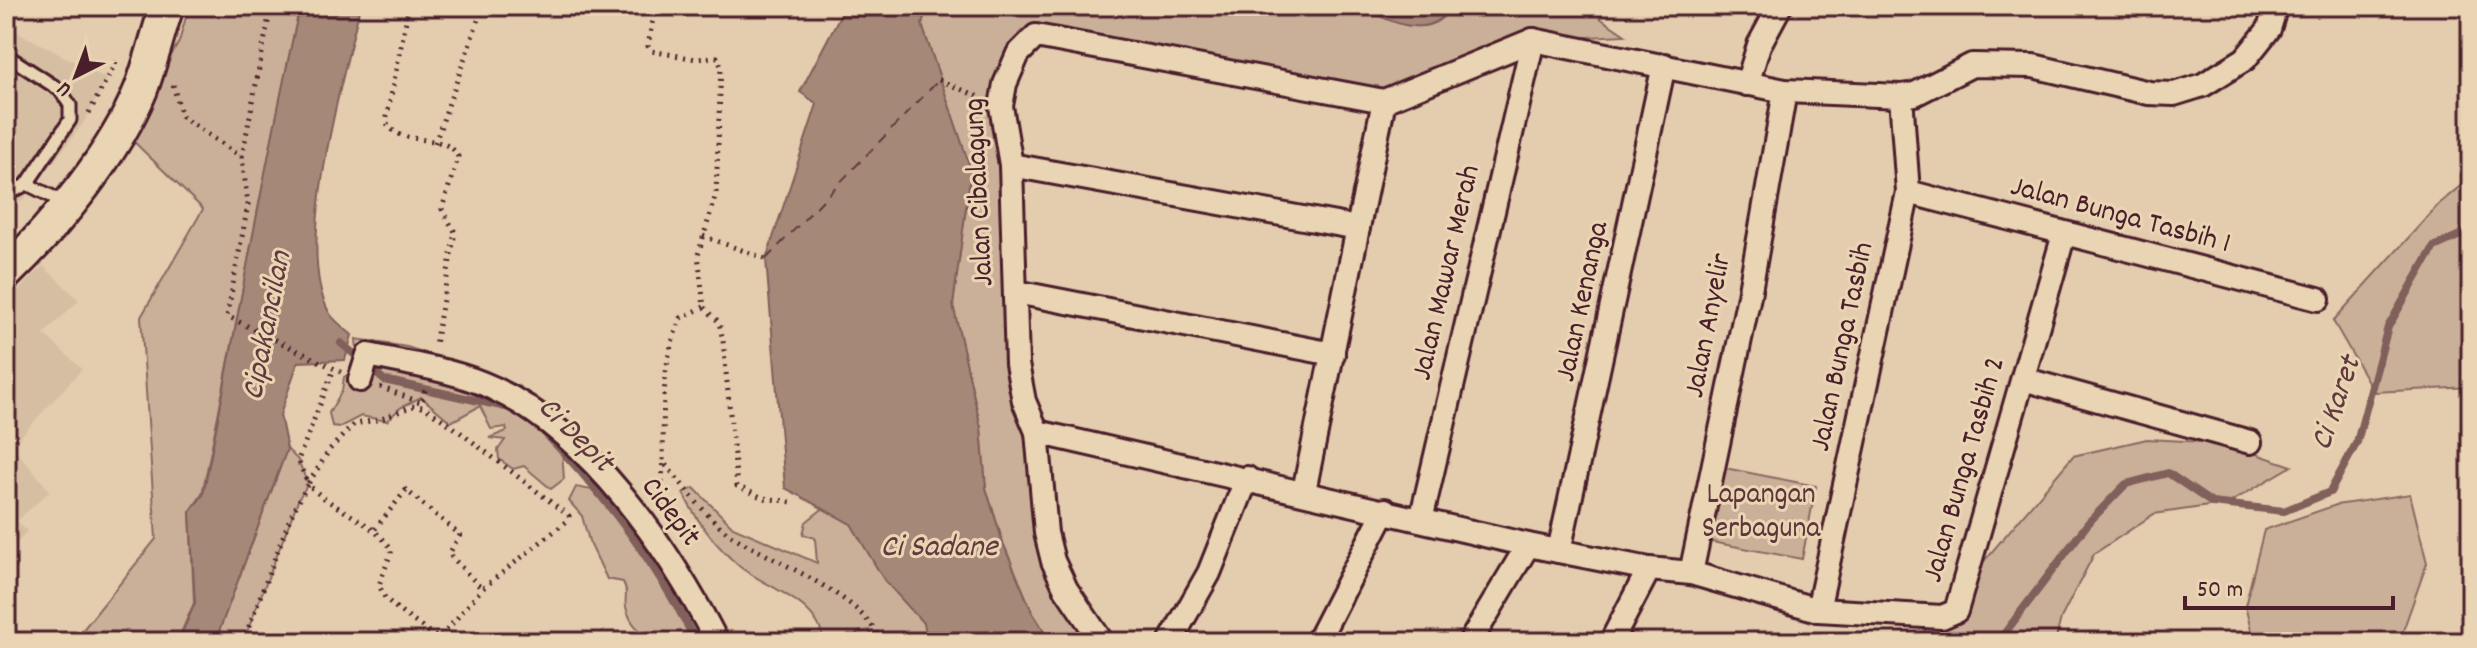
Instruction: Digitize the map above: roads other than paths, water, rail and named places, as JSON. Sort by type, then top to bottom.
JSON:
[{"type":"street","points":[[6,273],[67,204],[109,146],[140,90],[167,6]]},
{"type":"street","points":[[1747,84],[1759,45],[1780,6]]},
{"type":"street","points":[[1304,491],[1384,101],[1533,40],[1785,91],[1901,96],[1915,94],[1972,65],[2033,66],[2149,93],[2174,94],[2203,85],[2245,59],[2269,29],[2276,6]]},
{"type":"street","name":"Jalan Cibalagung","points":[[1102,642],[1066,589],[1053,561],[1046,533],[1037,432],[1024,401],[1017,364],[1011,165],[1001,106],[1018,54],[1036,36],[1384,101]]},
{"type":"street","name":"Jalan Mawar Merah","points":[[1421,520],[1533,40]]},
{"type":"street","name":"Jalan Kenanga","points":[[1559,551],[1664,65]]},
{"type":"street","name":"Jalan Anyelir","points":[[1691,573],[1749,296],[1785,91]]},
{"type":"street","name":"Jalan Bunga Tasbih","points":[[1818,610],[1908,192],[1901,96]]},
{"type":"street","points":[[1011,165],[1358,228]]},
{"type":"street","name":"Jalan Bunga Tasbih 1","points":[[1908,192],[2318,299]]},
{"type":"street","name":"Jalan Bunga Tasbih 2","points":[[1037,432],[1528,545],[1649,569],[1691,573],[1818,610],[1942,617],[1956,611],[2064,234]]},
{"type":"street","points":[[1016,292],[1333,354]]},
{"type":"street","name":"Cidepit","points":[[362,372],[368,355],[430,368],[491,387],[532,409],[576,444],[656,538],[717,642]]},
{"type":"street","points":[[2023,379],[2183,426],[2250,442]]},
{"type":"street","points":[[1170,642],[1209,573],[1247,478]]},
{"type":"street","points":[[1317,642],[1385,510]]},
{"type":"street","points":[[1470,642],[1528,545]]},
{"type":"street","points":[[1611,642],[1649,569]]},
{"type":"lane","points":[[6,55],[60,90],[70,105],[70,120],[27,184],[6,195]]},
{"type":"lane","points":[[27,184],[67,204]]},
{"type":"water","name":"Cipakancilan","points":[[300,6],[360,6],[333,118],[319,207],[316,249],[320,285],[330,314],[352,335],[345,360],[298,362],[280,415],[287,449],[215,642],[178,642],[195,603],[190,512],[203,495]]},
{"type":"water","name":"Ci Sadane","points":[[845,6],[926,6],[922,25],[971,170],[953,305],[981,428],[986,488],[1003,543],[1032,612],[1051,642],[928,642],[924,624],[884,580],[851,524],[785,488],[766,259],[817,104],[800,92]]},
{"type":"water","points":[[1360,6],[1451,6],[1432,24],[1408,26]]},
{"type":"waterway","name":"Ci Karet","points":[[1998,642],[2089,522],[2126,484],[2168,473],[2212,503],[2284,511],[2330,492],[2357,442],[2388,327],[2434,247],[2471,230]]},
{"type":"waterway","name":"Ci Depit","points":[[341,343],[384,380],[515,409]]},
{"type":"waterway","name":"Ci Depit","points":[[541,429],[627,530],[664,585],[696,642]]},
{"type":"park label","name":"Lapangan Serbaguna","points":[[1761,513]]}]
